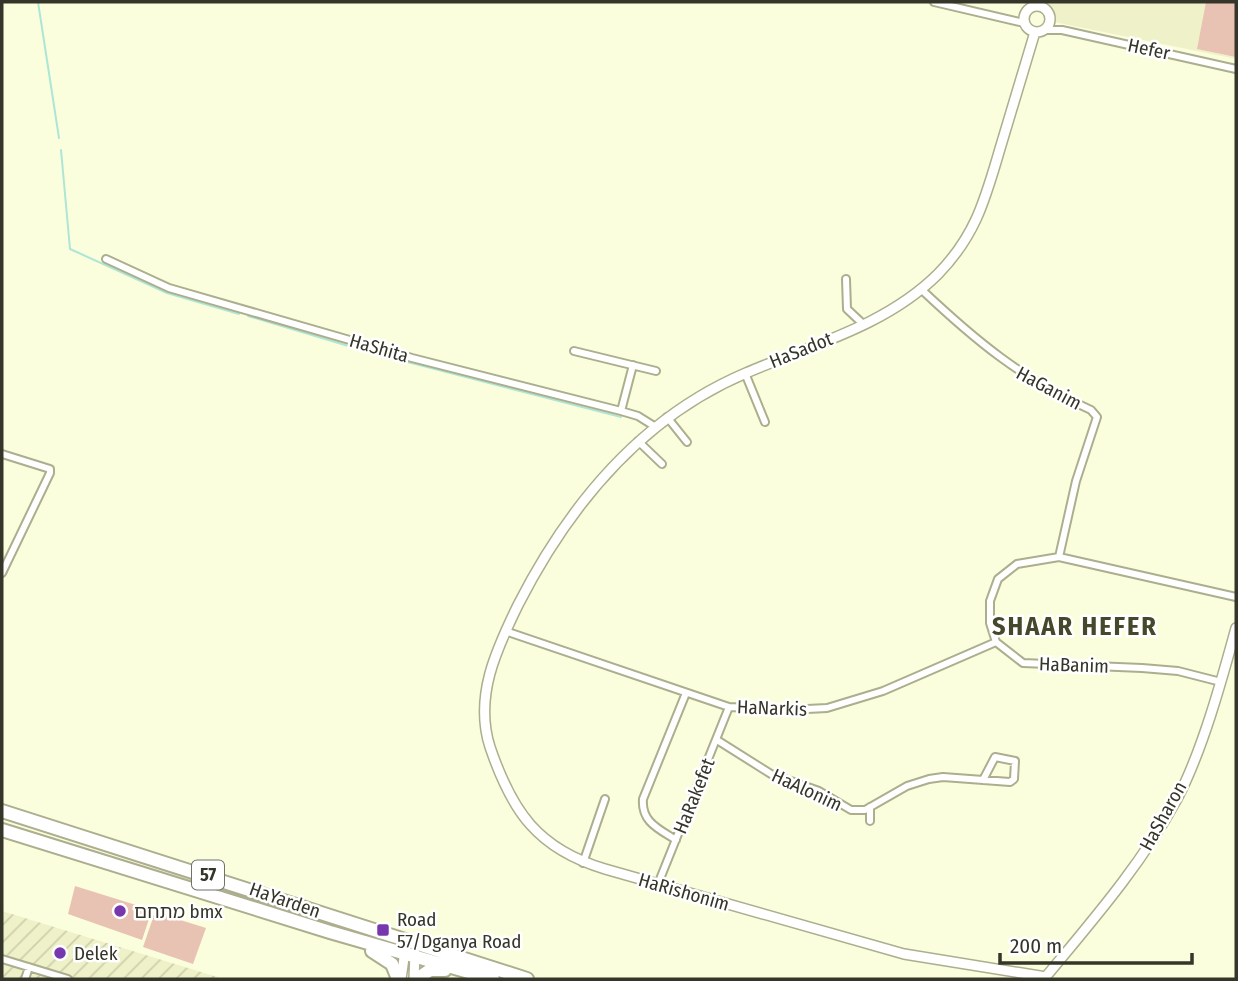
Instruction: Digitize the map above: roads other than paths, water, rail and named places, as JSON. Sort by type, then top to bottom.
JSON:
[{"type":"highway","name":"HaYarden","points":[[2,811],[527,979]]},
{"type":"highway","name":"HaYarden","points":[[2,830],[330,933],[493,979]]},
{"type":"highway","points":[[330,933],[384,957],[400,979]]},
{"type":"highway","points":[[416,979],[430,970],[459,969]]},
{"type":"street","points":[[934,2],[1043,28],[1049,14],[1039,4],[1024,14],[1024,23]]},
{"type":"street","name":"Hefer","points":[[1043,28],[1236,69]]},
{"type":"street","name":"HaSadot","points":[[505,631],[550,548],[583,498],[654,426],[690,401],[745,373],[887,314],[922,290],[955,256],[986,202],[1043,28]]},
{"type":"street","name":"HaShita","points":[[106,259],[169,288],[412,358],[621,411],[654,426]]},
{"type":"street","points":[[846,279],[847,309],[863,324]]},
{"type":"street","name":"HaGanim","points":[[922,290],[998,358],[1034,382],[1091,410],[1097,417],[1076,481],[1059,557]]},
{"type":"street","points":[[574,351],[656,371]]},
{"type":"street","points":[[621,411],[633,365]]},
{"type":"street","points":[[745,373],[765,422]]},
{"type":"street","points":[[667,417],[687,442]]},
{"type":"street","points":[[638,441],[662,464]]},
{"type":"street","points":[[2,454],[50,469],[2,573]]},
{"type":"street","points":[[996,642],[990,623],[990,601],[998,579],[1017,564],[1059,557],[1236,597]]},
{"type":"street","name":"HaSharon","points":[[1048,979],[1130,874],[1178,797],[1221,682],[1236,628]]},
{"type":"street","name":"HaNarkis","points":[[505,631],[625,669],[729,707],[787,710],[827,708],[883,691],[996,642]]},
{"type":"street","name":"HaRishonim","points":[[505,631],[482,706],[483,722],[498,770],[515,805],[541,837],[560,852],[583,863],[904,954],[1048,979]]},
{"type":"street","name":"HaBanim","points":[[996,642],[1023,663],[1178,671],[1221,682]]},
{"type":"street","points":[[676,840],[648,821],[642,810],[643,799],[686,692]]},
{"type":"street","name":"HaRakefet","points":[[658,884],[729,707]]},
{"type":"street","name":"HaAlonim","points":[[717,740],[771,774],[819,791],[845,807],[859,810],[870,807],[907,786],[929,779],[1013,781],[1015,761],[995,757],[982,780]]},
{"type":"street","points":[[583,863],[605,799]]},
{"type":"street","points":[[870,807],[870,821]]},
{"type":"street","points":[[400,979],[412,941]]},
{"type":"street","points":[[409,956],[416,979]]},
{"type":"street","points":[[2,959],[68,979]]},
{"type":"street","points":[[25,979],[29,967]]},
{"type":"waterway","points":[[38,2],[59,138]]},
{"type":"waterway","points":[[61,150],[70,249],[167,293],[239,314]]},
{"type":"waterway","points":[[248,316],[365,351],[621,417]]},
{"type":"place","name":"מתחם bmx","points":[[120,911]]},
{"type":"place","name":"Road 57/Dganya Road","points":[[383,930]]},
{"type":"place","name":"Delek","points":[[60,953]]},
{"type":"district","name":"SHAAR HEFER","points":[[1075,626]]}]
